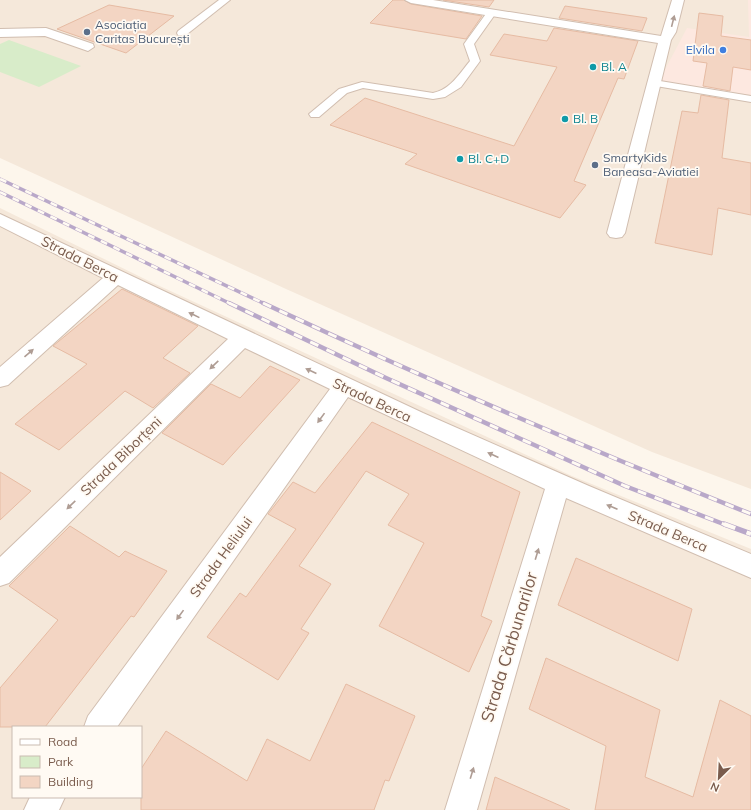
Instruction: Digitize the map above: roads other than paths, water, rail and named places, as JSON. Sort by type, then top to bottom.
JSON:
[{"type":"street","points":[[411,0],[665,40]]},
{"type":"street","points":[[616,234],[665,40],[670,32],[678,0]]},
{"type":"street","points":[[0,33],[12,34],[46,32],[88,47]]},
{"type":"street","name":"Strada Berca","points":[[0,219],[343,387],[558,484],[751,566]]},
{"type":"street","points":[[0,379],[116,277]]},
{"type":"street","name":"Strada Biborțeni","points":[[0,574],[242,338]]},
{"type":"street","name":"Strada Heliului","points":[[100,726],[343,387]]},
{"type":"street","name":"Strada Cărbunarilor","points":[[461,810],[558,484]]},
{"type":"street","points":[[40,810],[48,798]]},
{"type":"lane","points":[[182,33],[225,0]]},
{"type":"lane","points":[[315,114],[344,91],[362,85],[433,96],[444,95],[450,92],[474,61],[475,57],[469,44],[491,13]]},
{"type":"lane","points":[[654,83],[751,99]]},
{"type":"railway","points":[[0,179],[265,304]]},
{"type":"railway","points":[[0,192],[231,304]]},
{"type":"railway","points":[[229,303],[386,378],[625,486],[726,525]]},
{"type":"railway","points":[[263,303],[505,412],[751,514]]},
{"type":"railway","points":[[724,524],[751,534]]},
{"type":"place","name":"Asociația Caritas București","points":[[87,32]]},
{"type":"place","name":"Elvila","points":[[723,50]]},
{"type":"place","name":"Bl. A","points":[[593,67]]},
{"type":"place","name":"Bl. B","points":[[565,119]]},
{"type":"place","name":"Bl. C+D","points":[[460,159]]},
{"type":"place","name":"SmartyKids Baneasa-Aviatiei","points":[[595,165]]}]
